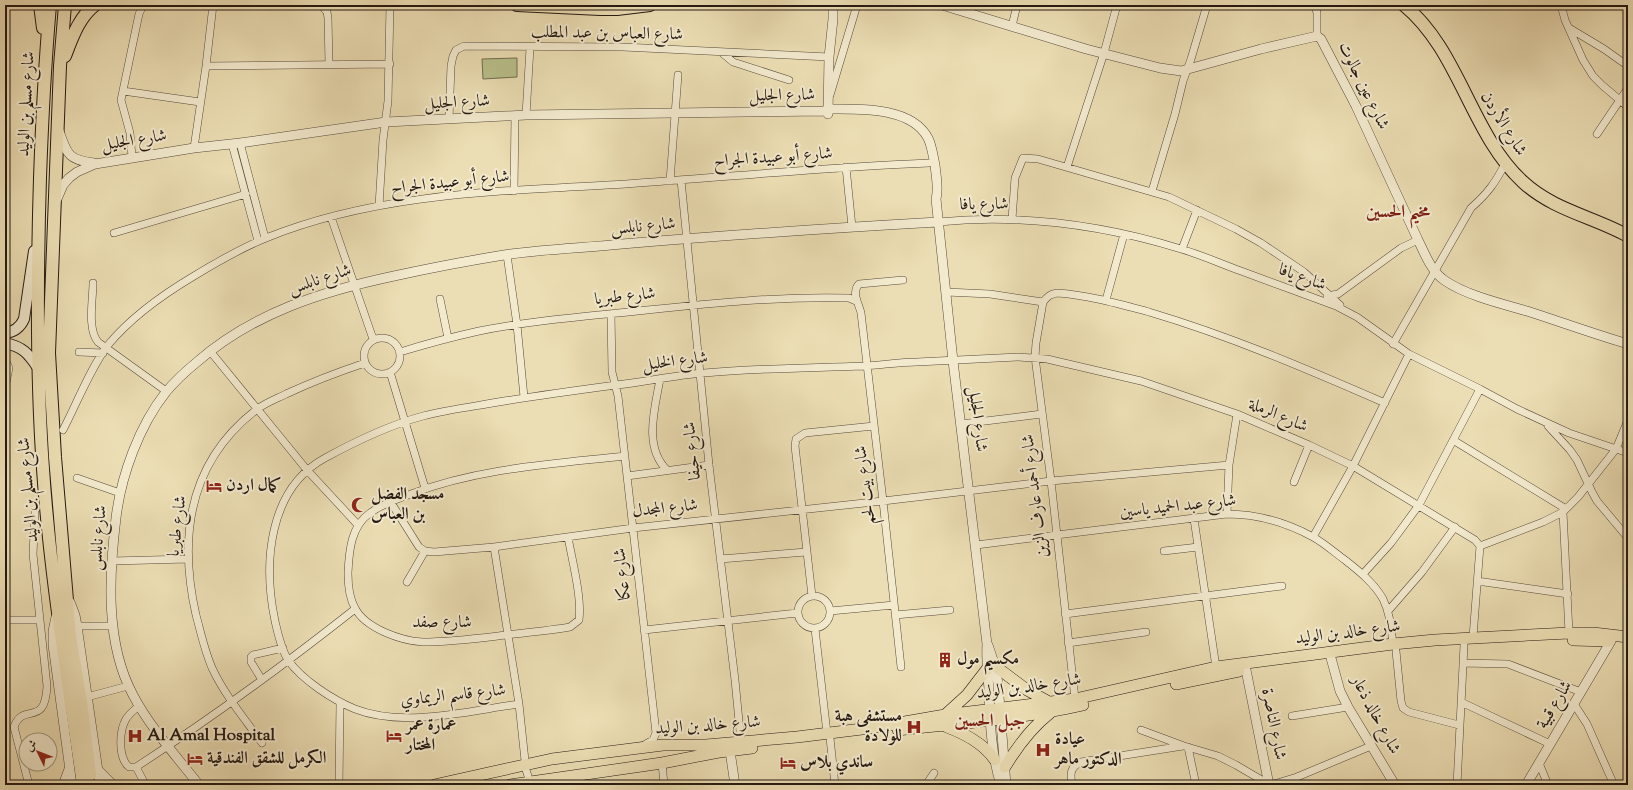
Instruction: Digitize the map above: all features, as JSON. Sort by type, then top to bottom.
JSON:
[{"type":"highway","points":[[40,5],[44,67]]},
{"type":"highway","name":"شارع مسلم بن الوليد","points":[[50,5],[44,67],[39,222],[38,368],[43,470],[58,612],[83,784]]},
{"type":"highway","name":"شارع مسلم بن الوليد","points":[[65,5],[60,66],[59,128],[49,353],[66,593],[70,636],[81,702],[83,784]]},
{"type":"highway","points":[[60,66],[75,30],[90,9],[95,5]]},
{"type":"highway","points":[[517,5],[617,9],[650,5]]},
{"type":"highway","name":"شارع الأردن","points":[[1404,5],[1426,28],[1445,55],[1482,127],[1505,164],[1523,182],[1536,192],[1580,216],[1614,228],[1628,236]]},
{"type":"highway","name":"شارع الأردن","points":[[1413,5],[1422,13],[1437,32],[1494,136],[1515,167],[1533,183],[1560,198],[1628,229]]},
{"type":"main road","points":[[5,333],[15,331],[24,319],[39,222]]},
{"type":"main road","points":[[5,343],[13,345],[26,352],[38,368]]},
{"type":"main road","name":"شارع خالد بن الوليد","points":[[1051,708],[1075,699],[1216,667],[1473,638],[1570,633],[1593,633],[1628,637]]},
{"type":"main road","name":"شارع خالد بن الوليد","points":[[513,785],[530,784],[662,763],[870,728],[1051,708],[1246,670],[1394,647],[1570,640],[1628,643]]},
{"type":"main road","points":[[995,760],[991,753],[945,720],[991,668],[1028,690],[1051,708],[1025,737],[1005,768]]},
{"type":"main road","name":"شارع خالد بن الوليد","points":[[434,785],[552,759],[663,745],[706,745],[829,736]]},
{"type":"main road","points":[[662,763],[667,754],[663,745]]},
{"type":"main road","points":[[513,768],[519,776],[519,781],[513,785]]},
{"type":"street","points":[[132,157],[130,133],[122,106],[123,91],[139,14],[143,5]]},
{"type":"street","points":[[194,148],[213,5]]},
{"type":"street","points":[[321,5],[327,12],[328,18],[329,64]]},
{"type":"street","points":[[379,206],[383,140],[388,101],[390,64],[390,5]]},
{"type":"street","points":[[827,109],[833,5]]},
{"type":"street","points":[[833,19],[839,5]]},
{"type":"street","points":[[827,109],[857,5]]},
{"type":"street","name":"شارع عين جالوت","points":[[942,5],[1038,35],[1104,53],[1160,68],[1181,70],[1187,70],[1261,49],[1317,36],[1321,39],[1356,106],[1418,240],[1435,271],[1445,281],[1461,289],[1628,344]]},
{"type":"street","points":[[1012,26],[1017,5]]},
{"type":"street","points":[[1067,167],[1104,53],[1117,5]]},
{"type":"street","points":[[1152,191],[1207,5]]},
{"type":"street","points":[[1315,5],[1317,13],[1317,36]]},
{"type":"street","points":[[1561,5],[1583,60],[1593,76],[1628,107]]},
{"type":"street","points":[[1624,5],[1628,8]]},
{"type":"street","points":[[1569,28],[1604,49],[1628,66]]},
{"type":"street","name":"شارع العباس بن عبد المطلب","points":[[449,119],[451,66],[453,56],[456,50],[464,46],[530,48],[623,47],[829,57]]},
{"type":"street","points":[[526,115],[530,48]]},
{"type":"street","points":[[721,52],[733,62],[789,80]]},
{"type":"street","points":[[206,66],[390,64]]},
{"type":"street","points":[[670,181],[678,75]]},
{"type":"street","points":[[1597,134],[1628,88]]},
{"type":"street","points":[[123,91],[200,102]]},
{"type":"street","name":"شارع الجليل","points":[[827,109],[884,116],[909,124],[926,143],[933,190],[936,198]]},
{"type":"street","name":"شارع الجليل","points":[[55,206],[63,185],[69,178],[77,172],[95,164],[194,148],[236,144],[386,122],[526,115],[674,114],[827,109],[871,110],[898,115],[910,120],[925,133],[932,149],[937,183],[936,198],[938,222],[953,361],[962,424],[991,668],[995,714]]},
{"type":"street","points":[[514,191],[515,116]]},
{"type":"street","name":"شارع الجليل","points":[[59,128],[65,148],[70,156],[79,161],[95,164]]},
{"type":"street","points":[[236,144],[246,194],[258,241]]},
{"type":"street","points":[[236,144],[265,238]]},
{"type":"street","points":[[1012,219],[1015,178],[1023,158],[1067,167],[1152,191],[1197,210],[1236,229],[1304,272],[1348,312]]},
{"type":"street","name":"شارع أبو عبيدة الجراح","points":[[63,430],[105,350],[122,330],[139,314],[169,290],[208,267],[258,241],[283,231],[331,217],[379,206],[435,198],[514,191],[670,181],[768,172],[929,163]]},
{"type":"street","points":[[1393,344],[1471,208],[1486,195],[1497,180],[1505,164]]},
{"type":"street","points":[[846,167],[852,227]]},
{"type":"street","name":"شارع حيفا","points":[[681,180],[709,465],[741,742]]},
{"type":"street","points":[[114,233],[246,194]]},
{"type":"street","points":[[1182,249],[1197,210]]},
{"type":"street","points":[[331,217],[373,339]]},
{"type":"street","name":"شارع يافا","points":[[938,222],[970,219],[1012,219],[1061,223],[1124,234],[1182,249],[1320,300],[1348,312],[1409,354],[1480,389],[1517,410],[1569,433],[1628,453]]},
{"type":"street","name":"شارع نابلس","points":[[199,785],[139,706],[128,686],[112,626],[112,561],[114,529],[120,493],[142,432],[166,391],[181,376],[225,339],[252,323],[276,312],[329,292],[424,269],[507,255],[686,239],[938,222]]},
{"type":"street","points":[[1106,300],[1124,234]]},
{"type":"street","points":[[1320,300],[1338,294],[1401,248],[1418,240]]},
{"type":"street","points":[[507,255],[517,325],[524,397]]},
{"type":"street","points":[[856,301],[855,292],[859,284],[903,280]]},
{"type":"street","points":[[93,282],[92,333],[98,342],[105,350],[166,391]]},
{"type":"street","points":[[946,292],[990,294],[1043,302],[1046,298],[1053,294],[1064,294],[1106,300],[1188,324],[1287,360],[1385,403]]},
{"type":"street","name":"شارع طبريا","points":[[400,352],[448,338],[517,325],[611,314],[694,305],[798,298],[849,298],[856,301]]},
{"type":"street","points":[[440,299],[448,338]]},
{"type":"street","name":"شارع بيت لحم","points":[[856,301],[861,314],[901,667]]},
{"type":"street","name":"شارع أحمد عارف الزين","points":[[1043,302],[1035,357],[1051,481],[1075,699]]},
{"type":"street","name":"شارع عكا","points":[[611,314],[612,372],[616,385],[625,456],[656,732],[653,740],[636,749]]},
{"type":"street","points":[[384,337],[390,339],[398,346],[400,352],[399,364],[390,372],[385,374],[376,373],[365,363],[364,350],[373,339],[384,337]]},
{"type":"street","points":[[79,352],[105,350]]},
{"type":"street","points":[[210,351],[307,470],[358,524],[370,513],[390,502],[426,488],[501,470],[625,456]]},
{"type":"street","points":[[1313,537],[1353,466],[1409,354]]},
{"type":"street","name":"شارع الرملة","points":[[953,361],[1035,357],[1141,381],[1237,414],[1353,466],[1455,527],[1475,540],[1480,546]]},
{"type":"street","points":[[5,359],[9,368],[5,388]]},
{"type":"street","name":"شارع الخليل","points":[[405,422],[448,410],[524,397],[700,373],[953,361]]},
{"type":"street","name":"شارع طبريا","points":[[262,743],[232,702],[213,669],[199,628],[192,596],[188,559],[192,510],[195,497],[205,470],[218,448],[230,434],[257,409],[319,380],[365,363]]},
{"type":"street","points":[[390,372],[426,488]]},
{"type":"street","points":[[660,379],[652,429],[657,459],[667,470]]},
{"type":"street","points":[[1363,574],[1391,543],[1419,505],[1480,389]]},
{"type":"street","points":[[962,424],[1042,414]]},
{"type":"street","points":[[1228,514],[1229,465],[1237,414]]},
{"type":"street","points":[[1473,638],[1480,546],[1543,522],[1564,511],[1616,449],[1628,420]]},
{"type":"street","points":[[1544,421],[1573,455],[1598,501],[1628,538]]},
{"type":"street","name":"شارع قاسم الريماوي","points":[[405,422],[322,459],[307,470],[286,496],[276,521],[269,556],[272,607],[283,648],[289,661],[310,682],[340,702],[365,712],[402,718],[432,716],[519,704]]},
{"type":"street","points":[[812,596],[801,510],[795,446],[796,439],[805,433],[810,432],[874,426]]},
{"type":"street","points":[[1453,440],[1564,511]]},
{"type":"street","points":[[1294,482],[1309,445]]},
{"type":"street","points":[[627,476],[709,465]]},
{"type":"street","name":"شارع المجدل","points":[[425,551],[434,552],[494,547],[633,528],[883,501],[969,490],[1229,465]]},
{"type":"street","points":[[77,478],[120,493]]},
{"type":"street","points":[[390,502],[419,547],[425,551],[407,582]]},
{"type":"street","points":[[1564,511],[1570,633]]},
{"type":"street","points":[[29,785],[14,727],[18,718],[39,711],[45,702],[47,686],[33,554],[35,513]]},
{"type":"street","name":"شارع عبد الحميد ياسين","points":[[976,545],[1228,514],[1240,514],[1278,523],[1313,537],[1363,574],[1378,592],[1388,611],[1403,708],[1409,712],[1459,725]]},
{"type":"street","points":[[1194,519],[1216,667]]},
{"type":"street","name":"شارع صفد","points":[[358,524],[352,542],[348,576],[351,600],[355,609],[370,624],[378,629],[400,638],[421,642],[446,641],[570,627],[578,620],[579,599],[568,537]]},
{"type":"street","points":[[1388,611],[1422,572],[1455,527]]},
{"type":"street","points":[[494,547],[519,704],[526,774],[530,784]]},
{"type":"street","points":[[1164,551],[1198,547]]},
{"type":"street","points":[[720,559],[806,552]]},
{"type":"street","points":[[112,561],[188,559]]},
{"type":"street","points":[[1477,581],[1568,594]]},
{"type":"street","points":[[1065,614],[1282,586]]},
{"type":"street","name":"شارع مسلم بن الوليد","points":[[58,612],[53,630],[53,645],[70,766],[83,784],[97,769],[77,626],[75,615],[66,593]]},
{"type":"street","points":[[812,596],[822,598],[826,601],[830,611],[826,623],[821,627],[814,629],[802,625],[798,619],[797,613],[801,601],[812,596]]},
{"type":"street","points":[[830,611],[894,604]]},
{"type":"street","points":[[139,706],[126,720],[122,738],[124,763],[129,767],[136,766],[168,746],[232,702],[289,661],[355,609]]},
{"type":"street","points":[[895,615],[950,610]]},
{"type":"street","points":[[644,630],[797,613]]},
{"type":"street","points":[[5,620],[40,620]]},
{"type":"street","points":[[77,626],[112,626]]},
{"type":"street","points":[[814,629],[835,785]]},
{"type":"street","points":[[1068,643],[1146,632]]},
{"type":"street","name":"شارع قبية","points":[[1526,785],[1611,641]]},
{"type":"street","points":[[1457,785],[1464,645]]},
{"type":"street","points":[[262,680],[251,662],[251,657],[253,655],[283,648]]},
{"type":"street","name":"شارع خالد ذعار","points":[[1331,658],[1340,691],[1348,707],[1396,785]]},
{"type":"street","points":[[1463,663],[1508,664],[1581,692]]},
{"type":"street","name":"شارع الناصرة","points":[[1246,670],[1268,784]]},
{"type":"street","points":[[87,697],[128,686]]},
{"type":"street","points":[[339,785],[340,702]]},
{"type":"street","points":[[1461,702],[1550,744]]},
{"type":"street","points":[[1574,704],[1586,724],[1614,785]]},
{"type":"street","points":[[1292,716],[1348,707]]},
{"type":"street","points":[[995,714],[995,760],[1001,785]]},
{"type":"street","points":[[995,714],[1005,768],[1006,785]]},
{"type":"street","points":[[1141,730],[1228,760],[1268,784],[1279,783],[1297,777],[1371,746]]},
{"type":"street","points":[[1072,785],[1071,772],[1074,766],[1082,762],[1186,746]]},
{"type":"street","points":[[1186,746],[1196,785]]},
{"type":"street","points":[[730,751],[735,785]]},
{"type":"street","points":[[662,763],[664,785]]},
{"type":"street","points":[[1539,763],[1548,785]]},
{"type":"street","points":[[136,766],[144,784]]},
{"type":"street","points":[[97,769],[113,785]]},
{"type":"street","points":[[926,785],[934,773]]},
{"type":"green space","points":[[517,58],[517,77],[483,79],[482,59]]},
{"type":"place","name":"كمال اردن","points":[[214,486]]},
{"type":"place","name":"مسجد الفضل بن العباس","points":[[359,505]]},
{"type":"place","name":"مكسيم مول","points":[[945,660]]},
{"type":"place","name":"مستشفى هبة للولادة","points":[[914,727]]},
{"type":"place","name":"Al Amal Hospital","points":[[135,736]]},
{"type":"place","name":"عمارة عمر المختار","points":[[394,736]]},
{"type":"place","name":"عيادة الدكتور ماهر","points":[[1043,750]]},
{"type":"place","name":"الكرمل للشقق الفندقية","points":[[195,759]]},
{"type":"place","name":"ساندي بلاس","points":[[788,763]]},
{"type":"district","name":"مخيم الحسين","points":[[1398,213]]},
{"type":"district","name":"جبل الحسين","points":[[990,722]]}]
